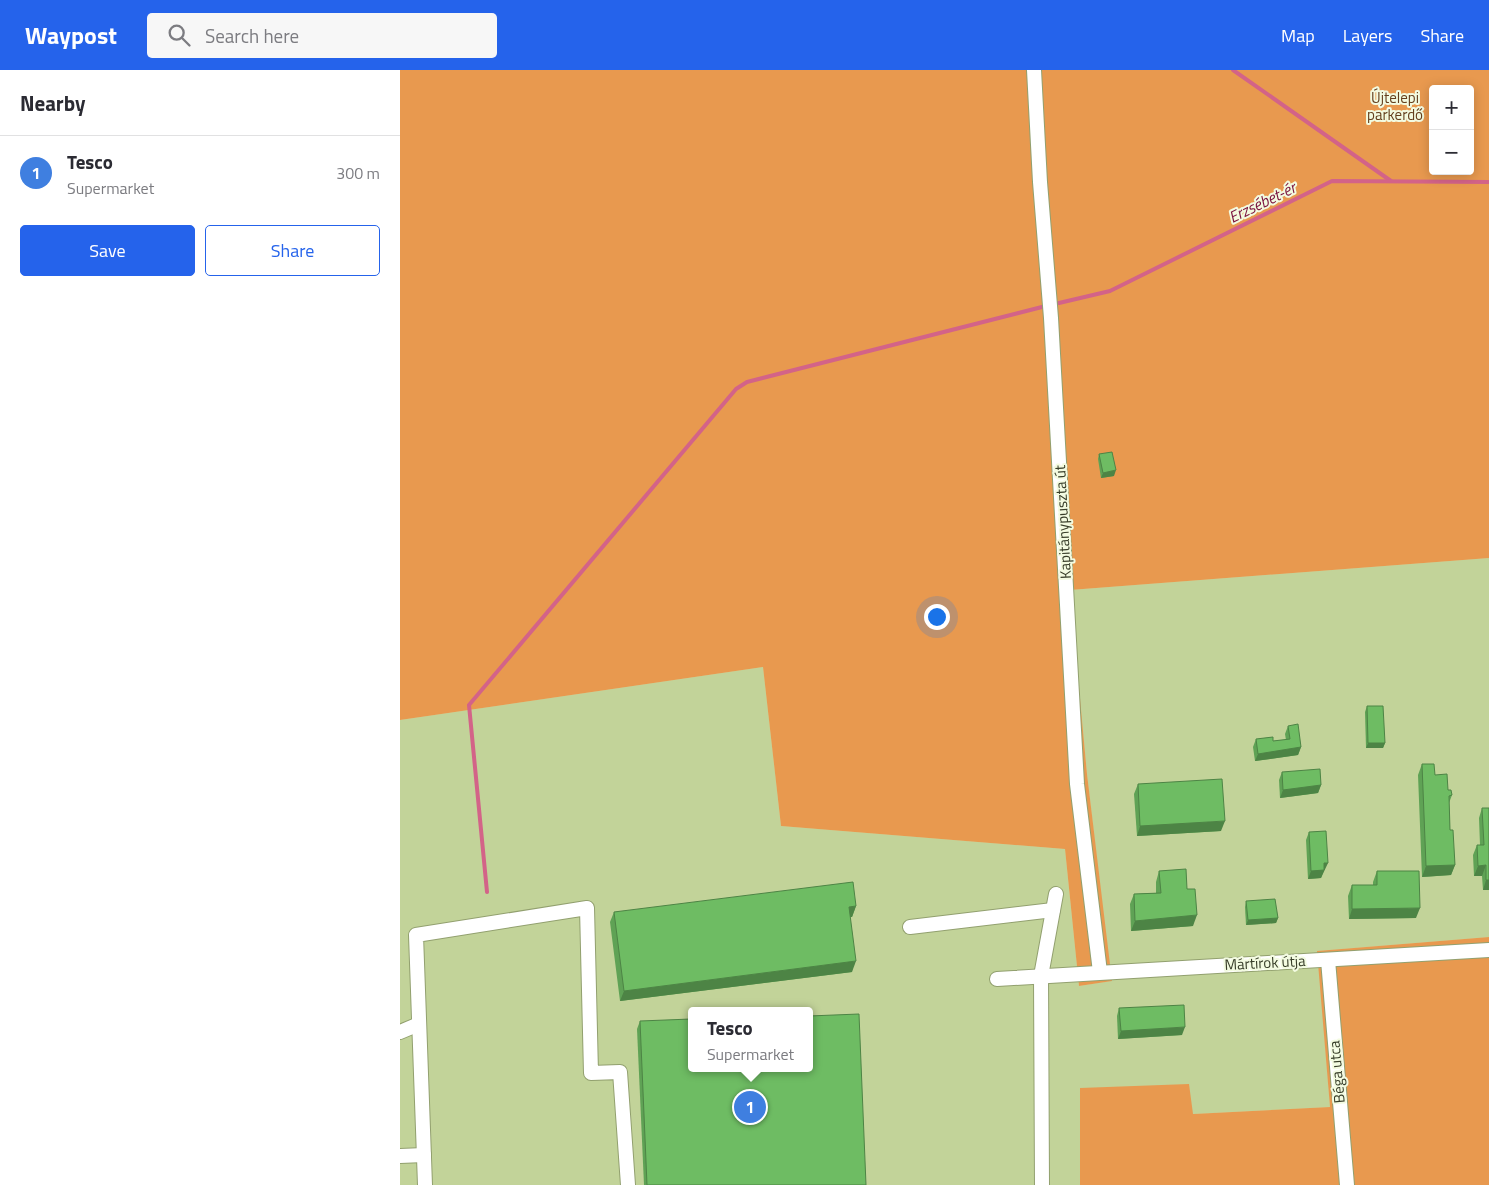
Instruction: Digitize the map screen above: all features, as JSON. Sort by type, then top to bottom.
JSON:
[{"type":"street","name":"Kapitánypuszta út","points":[[1034,70],[1040,182],[1051,318],[1077,784],[1100,972]]},
{"type":"street","points":[[1042,1185],[1041,976],[1056,894]]},
{"type":"street","points":[[425,1185],[416,935],[587,908],[591,1073],[620,1072],[628,1185]]},
{"type":"street","points":[[910,928],[1053,910]]},
{"type":"street","name":"Mártírok útja","points":[[997,979],[1489,950]]},
{"type":"street","name":"Béga utca","points":[[1328,960],[1346,1185]]},
{"type":"street","points":[[400,1032],[419,1024]]},
{"type":"street","points":[[400,1156],[424,1156]]},
{"type":"shaded area","points":[[1489,558],[1489,937],[1318,951],[1330,1107],[1193,1114],[1080,1088],[1080,1185],[400,1185],[400,720],[763,667],[781,826],[1065,849],[1079,986],[1111,981],[1087,774],[1070,590]]},
{"type":"green space","name":"Újtelepi parkerdő","points":[[400,70],[1489,70],[1489,558],[1070,590],[1087,774],[1112,981],[1079,986],[1065,849],[781,826],[763,667],[400,720]]},
{"type":"green space","points":[[1489,937],[1489,1185],[1080,1185],[1080,1088],[1189,1084],[1193,1114],[1330,1107],[1317,951]]},
{"type":"building","points":[[1112,452],[1116,470],[1103,473],[1099,454]]},
{"type":"building","points":[[1367,706],[1383,706],[1385,743],[1368,743]]},
{"type":"building","points":[[1298,724],[1301,747],[1258,754],[1256,739],[1273,737],[1273,741],[1290,739],[1288,726]]},
{"type":"building","points":[[1422,764],[1434,764],[1435,775],[1447,774],[1448,790],[1451,790],[1452,795],[1449,796],[1450,830],[1453,830],[1455,865],[1426,866]]},
{"type":"building","points":[[1320,769],[1321,785],[1283,790],[1282,772]]},
{"type":"building","points":[[1222,779],[1225,821],[1140,826],[1138,784]]},
{"type":"building","points":[[1482,808],[1489,808],[1489,880],[1486,880],[1486,865],[1478,866],[1477,845],[1484,845]]},
{"type":"building","points":[[1326,831],[1328,863],[1324,863],[1324,870],[1311,871],[1309,832]]},
{"type":"building","points":[[1186,869],[1187,889],[1195,889],[1197,915],[1135,921],[1134,894],[1161,893],[1159,871]]},
{"type":"building","points":[[1377,871],[1419,871],[1420,908],[1352,909],[1352,885],[1377,885]]},
{"type":"building","points":[[853,882],[856,906],[849,907],[856,961],[624,991],[614,912]]},
{"type":"building","points":[[1275,899],[1278,918],[1248,920],[1246,901]]},
{"type":"building","points":[[1184,1005],[1185,1027],[1121,1031],[1119,1008]]},
{"type":"building","points":[[859,1014],[866,1185],[647,1185],[640,1021],[688,1019],[688,1072],[813,1072],[813,1016]]},
{"type":"waterway","points":[[1233,70],[1391,181]]},
{"type":"waterway","name":"Erzsébet-ér","points":[[1059,303],[1110,291],[1332,181],[1489,182]]},
{"type":"waterway","points":[[487,892],[469,705],[736,389],[747,382],[1042,307]]},
{"type":"place","name":"Tesco","points":[[750,1107]]}]
